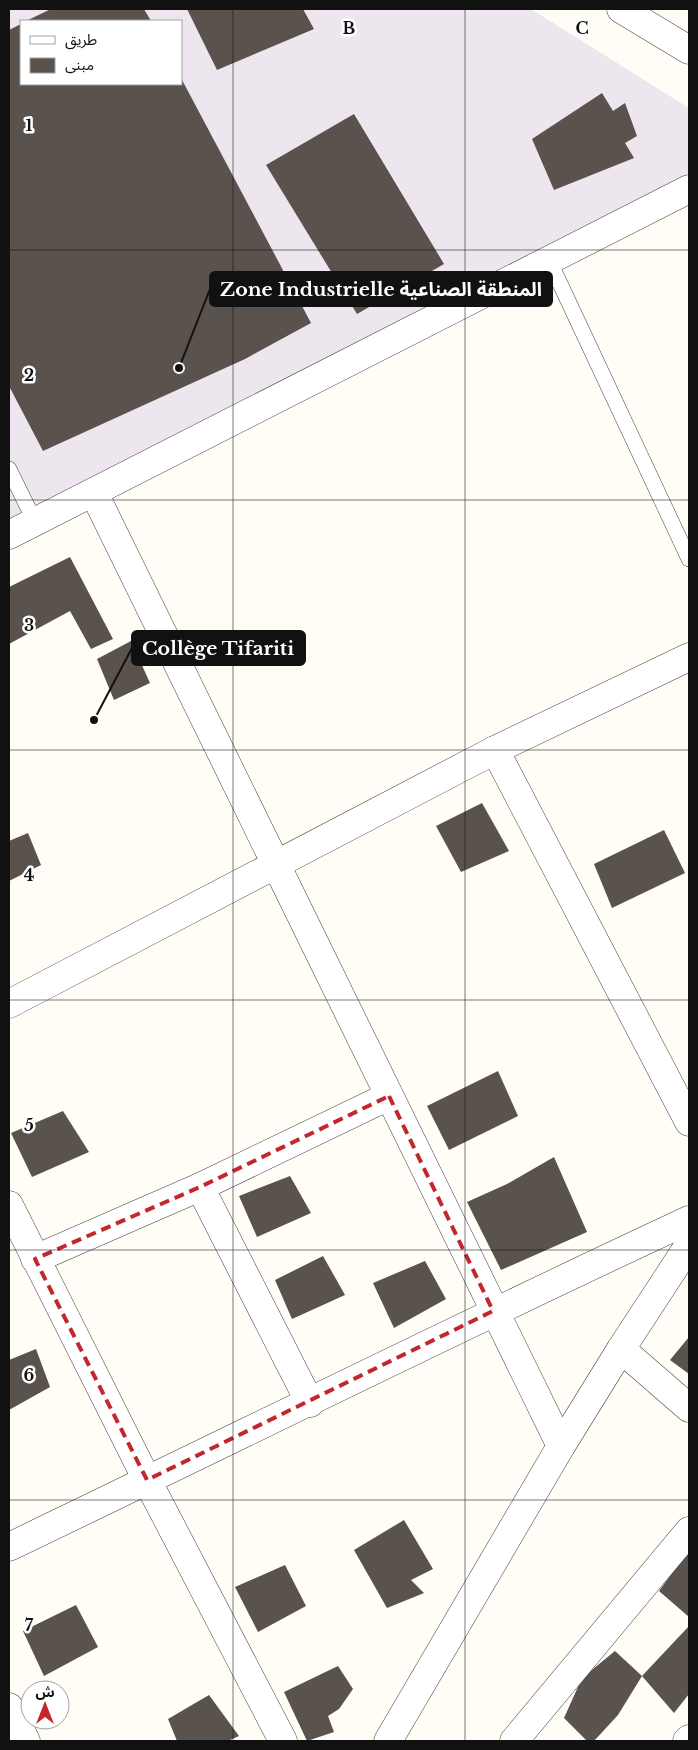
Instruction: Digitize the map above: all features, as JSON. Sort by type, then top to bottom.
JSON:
[{"type":"street","points":[[621,9],[689,50]]},
{"type":"street","points":[[9,535],[689,189]]},
{"type":"street","points":[[94,493],[493,1311],[561,1446]]},
{"type":"street","points":[[9,1004],[495,750],[689,657]]},
{"type":"street","points":[[495,750],[689,1122]]},
{"type":"street","points":[[35,1259],[200,1187],[389,1096]]},
{"type":"street","points":[[200,1187],[310,1403]]},
{"type":"street","points":[[9,1205],[147,1480],[283,1741]]},
{"type":"street","points":[[9,1547],[310,1403],[493,1311],[689,1220]]},
{"type":"street","points":[[388,1741],[620,1349],[688,1251]]},
{"type":"street","points":[[620,1349],[689,1408]]},
{"type":"street","points":[[514,1741],[689,1531]]},
{"type":"street","points":[[9,1706],[26,1741]]},
{"type":"lane","points":[[549,260],[689,560]]},
{"type":"lane","points":[[9,469],[35,522]]},
{"type":"highlighted area","points":[[389,1096],[493,1311],[147,1480],[35,1259],[200,1187]]},
{"type":"shaded area","points":[[9,9],[531,9],[689,108],[689,199],[9,537]]},
{"type":"building","points":[[51,9],[144,9],[150,20],[28,20]]},
{"type":"building","points":[[187,9],[303,9],[314,29],[217,70]]},
{"type":"building","points":[[20,24],[20,85],[182,85],[182,80],[311,323],[245,359],[43,451],[9,386],[9,30]]},
{"type":"building","points":[[602,93],[613,111],[625,103],[637,136],[625,143],[634,158],[554,190],[532,139]]},
{"type":"building","points":[[354,114],[444,264],[357,314],[266,165]]},
{"type":"building","points":[[70,557],[113,639],[91,649],[70,611],[9,644],[9,587]]},
{"type":"building","points":[[131,641],[150,683],[114,700],[97,659]]},
{"type":"building","points":[[482,803],[509,851],[461,872],[436,826]]},
{"type":"building","points":[[664,830],[685,873],[612,908],[594,864]]},
{"type":"building","points":[[28,833],[41,865],[9,881],[9,841]]},
{"type":"building","points":[[498,1071],[518,1116],[449,1150],[427,1106]]},
{"type":"building","points":[[63,1111],[89,1152],[32,1177],[11,1133]]},
{"type":"building","points":[[554,1157],[587,1232],[501,1270],[467,1202],[507,1184]]},
{"type":"building","points":[[290,1176],[311,1213],[257,1237],[239,1196]]},
{"type":"building","points":[[323,1256],[345,1295],[292,1319],[275,1280]]},
{"type":"building","points":[[425,1261],[446,1299],[394,1328],[373,1283]]},
{"type":"building","points":[[689,1337],[689,1374],[670,1360]]},
{"type":"building","points":[[36,1349],[50,1387],[9,1410],[9,1360]]},
{"type":"building","points":[[404,1520],[433,1569],[411,1580],[424,1593],[387,1608],[354,1550]]},
{"type":"building","points":[[689,1550],[689,1617],[659,1591]]},
{"type":"building","points":[[285,1565],[306,1606],[258,1632],[235,1587]]},
{"type":"building","points":[[76,1605],[98,1647],[44,1676],[23,1631]]},
{"type":"building","points":[[689,1626],[689,1694],[674,1713],[642,1676]]},
{"type":"building","points":[[615,1651],[642,1676],[618,1715],[594,1741],[587,1741],[564,1718],[582,1678]]},
{"type":"building","points":[[338,1666],[353,1689],[339,1709],[328,1716],[334,1732],[307,1741],[284,1692]]},
{"type":"building","points":[[209,1695],[239,1736],[228,1741],[177,1741],[168,1719]]},
{"type":"place","name":"Zone Industrielle المنطقة الصناعية","points":[[179,368]]},
{"type":"place","name":"Collège Tifariti","points":[[94,720]]}]
